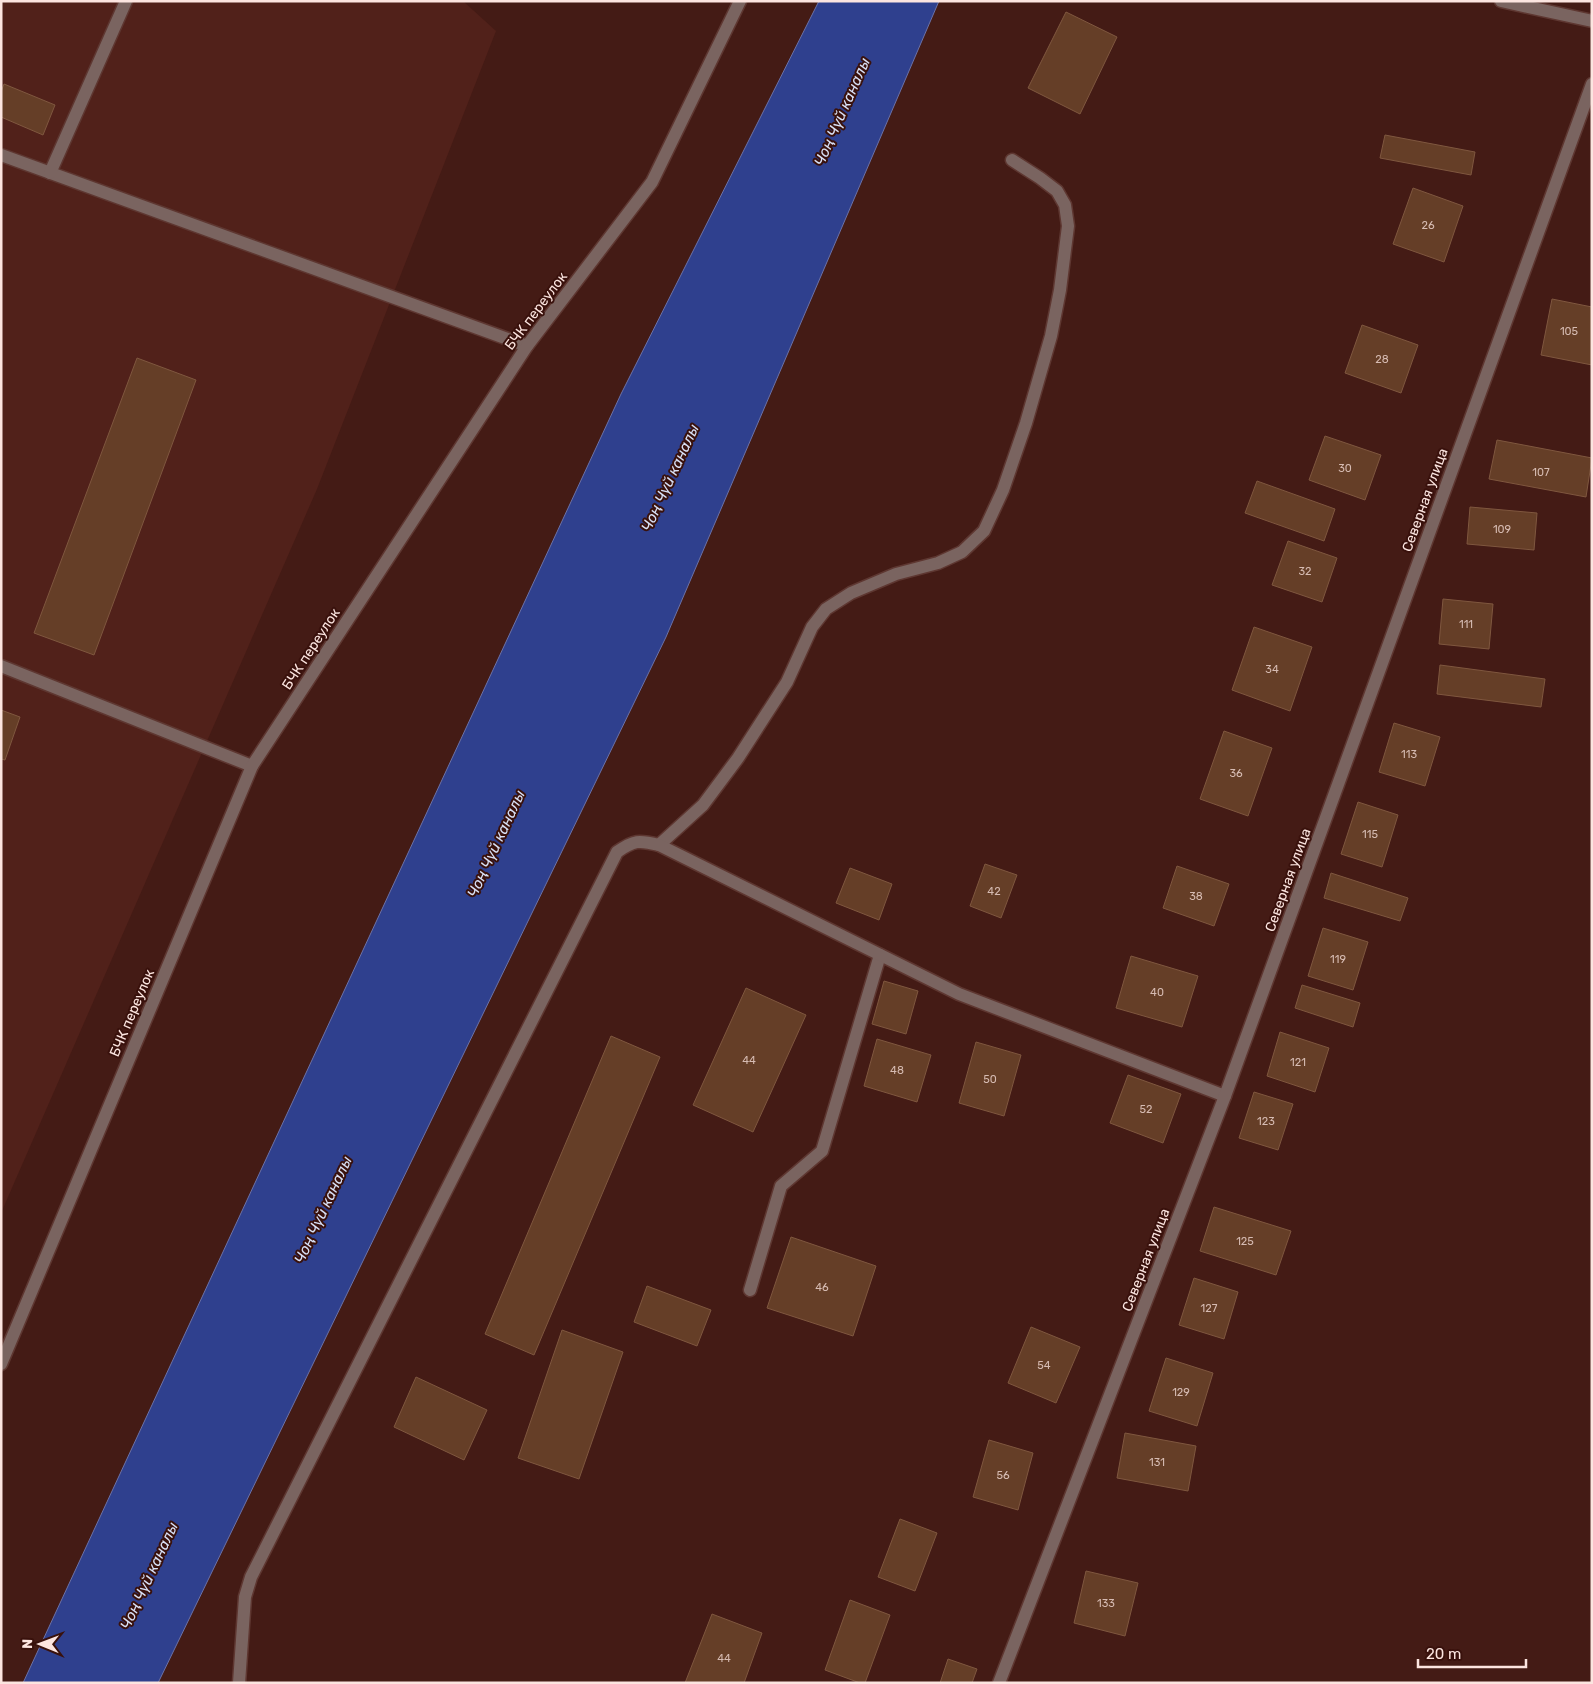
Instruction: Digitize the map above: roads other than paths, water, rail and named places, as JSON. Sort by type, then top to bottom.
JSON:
[{"type":"street","points":[[50,173],[126,1]]},
{"type":"street","name":"БЧК переулок","points":[[1,1364],[252,766],[527,346],[652,182],[740,1]]},
{"type":"street","points":[[1501,1],[1592,21]]},
{"type":"street","name":"Северная улица","points":[[999,1683],[1226,1096],[1592,84]]},
{"type":"street","points":[[1,155],[527,346]]},
{"type":"street","points":[[659,845],[703,805],[738,758],[787,682],[812,627],[826,609],[850,593],[896,574],[938,563],[962,552],[984,532],[1003,490],[1026,423],[1051,336],[1060,290],[1068,226],[1065,205],[1057,192],[1040,178],[1012,160]]},
{"type":"street","points":[[1,666],[252,766]]},
{"type":"street","points":[[239,1683],[245,1597],[250,1577],[617,852],[627,845],[640,841],[659,845],[959,994],[1226,1096]]},
{"type":"street","points":[[750,1290],[781,1186],[822,1151],[880,955]]},
{"type":"water","name":"Чоң Чүй каналы","points":[[819,1],[939,1],[666,637],[158,1683],[23,1683],[621,394]]}]
